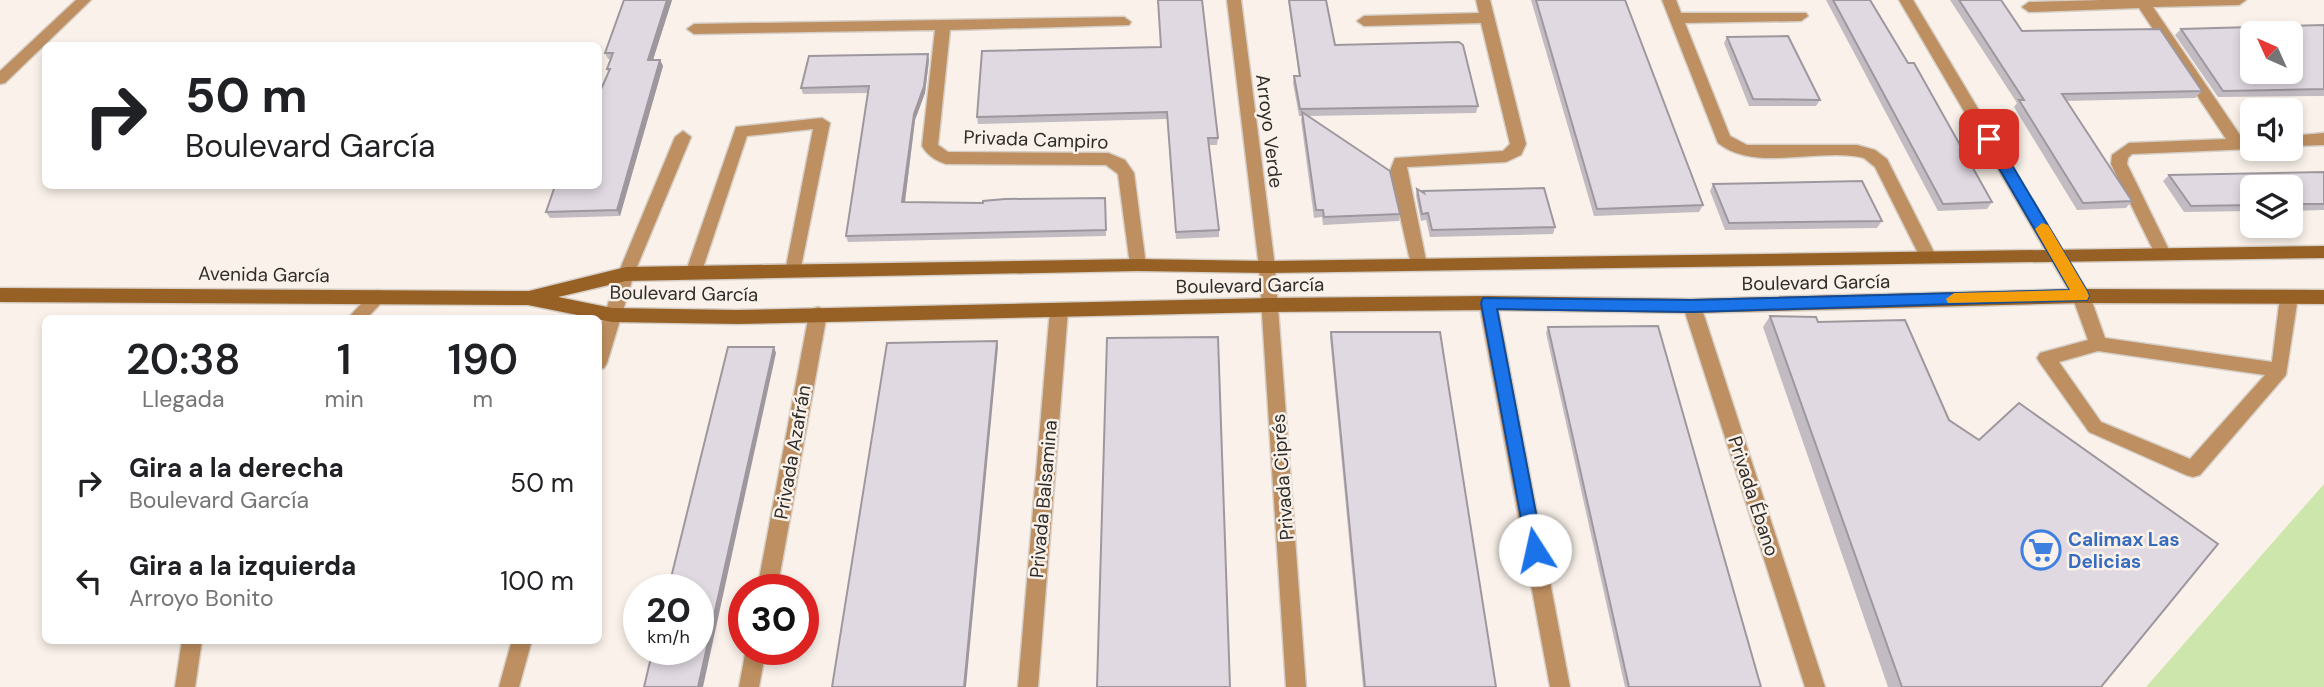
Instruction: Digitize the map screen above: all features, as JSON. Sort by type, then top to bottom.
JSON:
[{"type":"main road","name":"Boulevard García","points":[[528,298],[626,274],[1138,265],[1267,267],[2324,252]]},
{"type":"main road","name":"Avenida García","points":[[0,295],[528,298]]},
{"type":"main road","name":"Boulevard García","points":[[528,298],[612,315],[737,317],[1488,303],[1692,306],[2081,296],[2324,297]]},
{"type":"street","points":[[0,79],[84,0]]},
{"type":"street","name":"Arroyo Verde","points":[[1234,0],[1267,267]]},
{"type":"street","points":[[1419,265],[1398,172],[1401,162],[1506,156],[1515,151],[1518,144],[1483,0]]},
{"type":"street","points":[[1669,0],[1723,139],[1733,147],[1747,151],[1857,151],[1870,154],[1881,163],[1929,258]]},
{"type":"street","points":[[1906,0],[2081,296],[2098,344]]},
{"type":"street","points":[[2029,7],[2239,0]]},
{"type":"street","points":[[2143,4],[2240,136]]},
{"type":"street","points":[[1677,18],[1801,16]]},
{"type":"street","points":[[1364,21],[1486,18]]},
{"type":"street","points":[[694,29],[1124,22]]},
{"type":"street","name":"Privada Campiro","points":[[943,26],[930,146],[946,158],[1108,159],[1119,164],[1126,173],[1138,265]]},
{"type":"street","points":[[693,274],[741,131],[822,123],[793,272]]},
{"type":"street","points":[[602,349],[626,274],[683,137]]},
{"type":"street","points":[[2303,140],[2324,139]]},
{"type":"street","points":[[2163,254],[2119,164],[2120,155],[2129,149],[2240,143]]},
{"type":"street","name":"Privada Ciprés","points":[[1267,267],[1296,687]]},
{"type":"street","points":[[2280,370],[2098,344],[2046,358],[2095,426],[2193,469],[2280,370],[2289,296]]},
{"type":"street","points":[[359,315],[378,297]]},
{"type":"street","points":[[1488,303],[1560,687]]},
{"type":"street","name":"Privada Ébano","points":[[1692,306],[1815,687]]},
{"type":"street","name":"Privada Balsamina","points":[[1028,687],[1059,310]]},
{"type":"street","name":"Privada Azafrán","points":[[770,574],[818,314]]},
{"type":"street","points":[[185,687],[191,644]]},
{"type":"street","points":[[509,687],[521,644]]},
{"type":"street","points":[[749,687],[753,665]]},
{"type":"green space","points":[[2324,484],[2324,687],[2146,687]]},
{"type":"building","points":[[624,0],[667,0],[648,60],[660,60],[617,210],[546,212],[554,189],[602,189],[602,87],[613,53],[605,53]]},
{"type":"building","points":[[1158,0],[1202,0],[1218,138],[1208,138],[1219,230],[1176,232],[1167,112],[977,117],[982,51],[1161,47]]},
{"type":"building","points":[[1289,0],[1326,0],[1335,45],[1459,42],[1463,45],[1478,106],[1300,109],[1294,76],[1300,76]]},
{"type":"building","points":[[1536,0],[1625,0],[1703,205],[1597,209]]},
{"type":"building","points":[[1833,0],[1870,0],[1908,63],[1914,63],[1992,202],[1943,204]]},
{"type":"building","points":[[1959,0],[2001,0],[2022,31],[2160,29],[2202,91],[2062,94],[2132,201],[2083,203],[2019,100],[2024,100]]},
{"type":"building","points":[[2324,25],[2324,89],[2223,91],[2181,29],[2240,27],[2240,84],[2303,84],[2303,26]]},
{"type":"building","points":[[1788,36],[1820,100],[1753,99],[1727,37]]},
{"type":"building","points":[[928,54],[924,86],[914,114],[902,202],[983,203],[1005,199],[1105,198],[1106,230],[846,236],[869,86],[801,88],[809,56]]},
{"type":"building","points":[[1302,112],[1390,171],[1400,214],[1324,217],[1323,210],[1316,210]]},
{"type":"building","points":[[2324,172],[2324,204],[2303,204],[2303,175],[2240,175],[2240,205],[2191,206],[2169,175]]},
{"type":"building","points":[[1862,181],[1882,221],[1729,223],[1713,184]]},
{"type":"building","points":[[1544,188],[1555,227],[1432,230],[1428,213],[1422,214],[1417,189],[1424,193],[1423,191]]},
{"type":"building","points":[[1770,316],[1816,317],[1818,322],[1905,320],[1949,420],[1979,440],[2019,403],[2218,544],[2101,687],[1902,687]]},
{"type":"building","points":[[1658,326],[1761,687],[1629,687],[1548,327]]},
{"type":"building","points":[[1331,332],[1440,332],[1496,687],[1365,687]]},
{"type":"building","points":[[1218,337],[1230,687],[1097,687],[1107,338]]},
{"type":"building","points":[[997,341],[964,687],[832,687],[887,343]]},
{"type":"building","points":[[728,347],[774,347],[714,615],[714,574],[672,574]]},
{"type":"building","points":[[649,665],[703,665],[698,687],[644,687]]},
{"type":"slow traffic","points":[[1954,299],[2081,296],[2042,229]]},
{"type":"place","name":"Calimax Las Delicias","points":[[2041,550]]},
{"type":"route","points":[[1535,550],[1488,303],[1692,306],[2081,296],[1989,139]]}]
